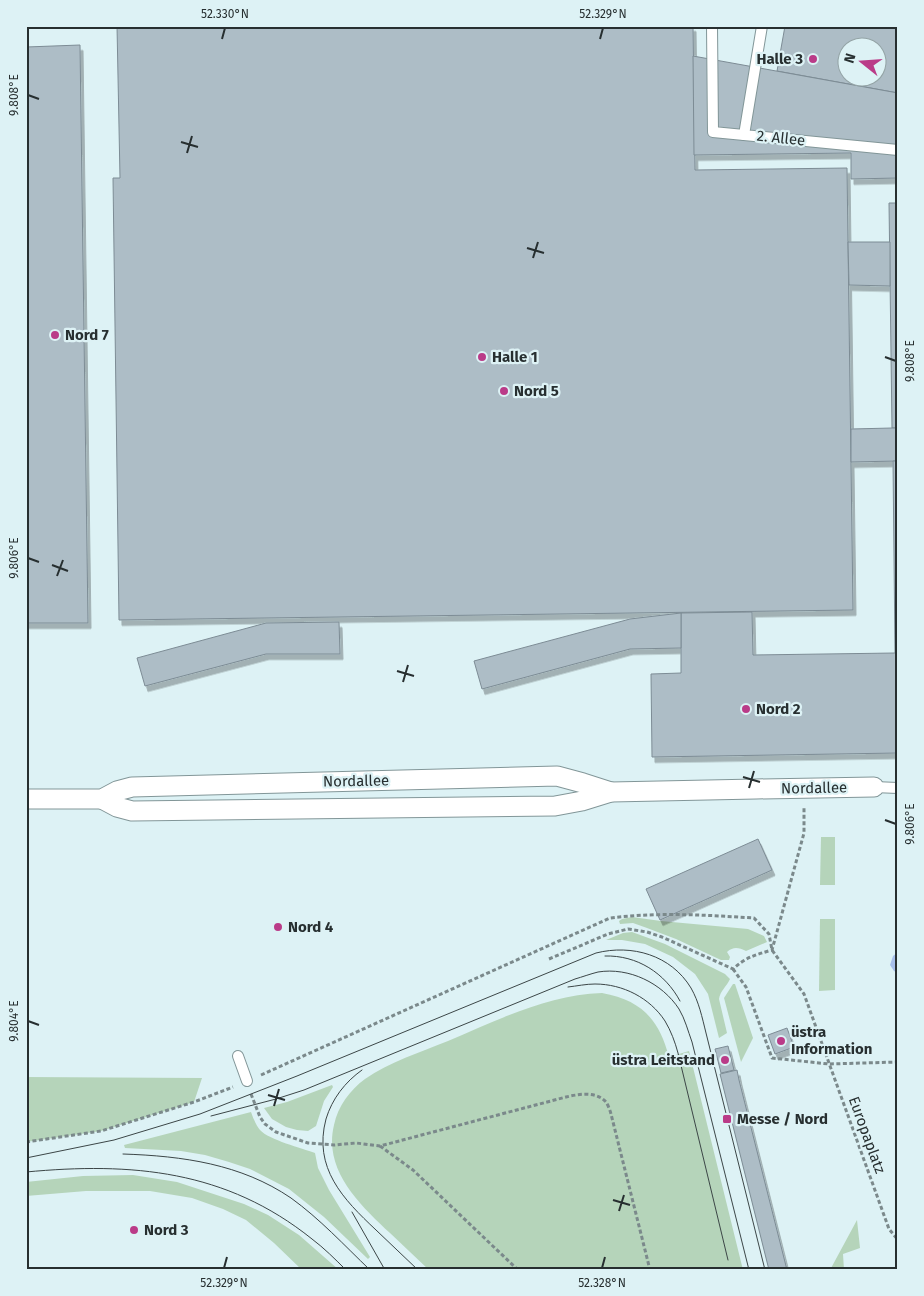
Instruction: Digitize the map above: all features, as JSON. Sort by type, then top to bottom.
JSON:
[{"type":"street","name":"Nordallee","points":[[26,799],[102,799],[117,791],[132,787],[557,776],[610,792]]},
{"type":"street","name":"Nordallee","points":[[102,799],[117,807],[132,811],[555,806],[582,801],[610,792],[874,787]]},
{"type":"lane","points":[[712,26],[713,132],[744,135]]},
{"type":"lane","name":"2. Allee","points":[[762,26],[744,135],[898,150]]},
{"type":"lane","name":"Nordallee","points":[[874,787],[898,788]]},
{"type":"lane","points":[[238,1056],[247,1081]]},
{"type":"path","points":[[733,969],[751,956],[772,950],[804,833],[804,788]]},
{"type":"path","name":"Europaplatz","points":[[26,1142],[101,1131],[194,1102],[247,1081],[610,918],[633,915],[674,914],[754,918],[769,934],[772,950],[804,994],[889,1229],[898,1240]]},
{"type":"path","points":[[549,959],[608,934],[628,929],[647,932],[733,969],[746,986],[772,1058],[829,1064],[898,1062]]},
{"type":"path","points":[[247,1081],[260,1117],[265,1124],[276,1132],[308,1143],[334,1145],[356,1143],[380,1146],[566,1097],[584,1094],[596,1096],[606,1102],[611,1114],[650,1270]]},
{"type":"path","points":[[380,1146],[412,1170],[518,1270]]},
{"type":"green space","points":[[821,837],[835,837],[835,885],[820,885]]},
{"type":"green space","points":[[632,917],[748,929],[764,936],[767,942],[746,951],[734,948],[727,952],[730,957],[729,960],[721,960],[676,939],[633,923],[620,924],[619,921],[622,919]]},
{"type":"green space","points":[[820,919],[835,919],[835,990],[819,991]]},
{"type":"green space","points":[[632,932],[665,944],[725,974],[730,979],[719,999],[727,1033],[719,1038],[708,994],[695,974],[673,957],[645,944],[622,940],[606,940],[623,933]]},
{"type":"green space","points":[[733,984],[735,984],[753,1038],[741,1062],[724,998]]},
{"type":"green space","points":[[602,993],[628,1001],[646,1013],[660,1032],[669,1057],[689,1051],[743,1270],[429,1270],[367,1211],[339,1172],[334,1157],[332,1141],[334,1125],[342,1105],[354,1088],[384,1067],[523,1010],[562,998]]},
{"type":"green space","points":[[26,1077],[202,1078],[194,1102],[101,1131],[26,1142]]},
{"type":"green space","points":[[332,1085],[333,1087],[324,1101],[316,1126],[308,1131],[286,1127],[272,1119],[264,1108],[287,1102]]},
{"type":"green space","points":[[251,1112],[257,1126],[264,1134],[315,1153],[318,1168],[329,1190],[370,1257],[368,1259],[324,1217],[289,1189],[250,1169],[205,1155],[181,1151],[125,1148],[124,1145]]},
{"type":"green space","points":[[133,1175],[177,1182],[244,1204],[268,1215],[299,1235],[339,1270],[302,1270],[246,1220],[223,1209],[192,1198],[150,1191],[86,1191],[26,1196],[26,1182],[83,1176]]},
{"type":"green space","points":[[857,1220],[860,1248],[843,1254],[844,1270],[830,1270]]},
{"type":"water","points":[[898,952],[898,973],[890,965],[893,956]]},
{"type":"building","name":"Halle 1","points":[[117,26],[693,26],[695,170],[847,168],[853,610],[119,620],[113,178],[120,178]]},
{"type":"building","name":"Halle 3","points":[[785,26],[898,26],[898,93],[870,88],[886,88],[886,38],[836,38],[836,82],[777,71]]},
{"type":"building","name":"Nord 7","points":[[80,45],[88,623],[26,623],[26,47]]},
{"type":"building","points":[[693,56],[836,82],[836,88],[870,88],[898,93],[898,178],[851,179],[851,153],[694,155]]},
{"type":"building","points":[[889,203],[898,203],[898,428],[892,428]]},
{"type":"building","points":[[848,242],[890,242],[890,286],[849,285]]},
{"type":"building","points":[[898,428],[898,461],[851,462],[851,429]]},
{"type":"building","points":[[893,461],[898,461],[898,753],[652,757],[651,674],[681,673],[681,613],[752,612],[753,655],[895,653]]},
{"type":"building","points":[[681,613],[681,648],[630,649],[482,689],[474,661],[630,619]]},
{"type":"building","points":[[339,622],[340,654],[266,654],[145,686],[137,658],[266,623]]},
{"type":"building","points":[[758,839],[772,870],[660,920],[646,889]]},
{"type":"building","name":"üstra Information","points":[[787,1028],[794,1047],[775,1054],[768,1035]]},
{"type":"building","name":"üstra Leitstand","points":[[728,1046],[734,1070],[721,1073],[715,1049]]},
{"type":"building","points":[[737,1070],[787,1270],[769,1270],[720,1074]]},
{"type":"tram line","points":[[26,1158],[114,1140],[200,1114],[596,953],[623,950],[637,951],[662,960],[673,967],[691,988],[696,999],[765,1270]]},
{"type":"tram line","points":[[605,956],[617,956],[639,962],[658,974],[674,991],[680,1001]]},
{"type":"tram line","points":[[211,1116],[304,1090],[575,979],[598,972],[610,971],[633,975],[644,979],[664,992],[679,1009],[685,1021],[692,1042],[749,1270]]},
{"type":"tram line","points":[[568,987],[595,984],[625,990],[644,999],[665,1021],[678,1053],[728,1260]]},
{"type":"tram line","points":[[362,1070],[340,1092],[326,1119],[323,1137],[327,1167],[342,1194],[352,1206],[418,1270]]},
{"type":"tram line","points":[[123,1154],[168,1157],[211,1164],[252,1177],[272,1186],[302,1206],[332,1232],[370,1270]]},
{"type":"tram line","points":[[26,1172],[65,1169],[140,1171],[176,1176],[212,1185],[246,1198],[279,1216],[316,1242],[346,1270]]},
{"type":"tram line","points":[[352,1212],[385,1270]]},
{"type":"place","name":"Halle 3","points":[[813,59]]},
{"type":"place","name":"Nord 7","points":[[55,335]]},
{"type":"place","name":"Halle 1","points":[[482,357]]},
{"type":"place","name":"Nord 5","points":[[504,391]]},
{"type":"place","name":"Nord 2","points":[[746,709]]},
{"type":"place","name":"Nord 4","points":[[278,927]]},
{"type":"place","name":"üstra Information","points":[[781,1041]]},
{"type":"place","name":"üstra Leitstand","points":[[725,1060]]},
{"type":"place","name":"Messe / Nord","points":[[727,1119]]},
{"type":"place","name":"Nord 3","points":[[134,1230]]}]
